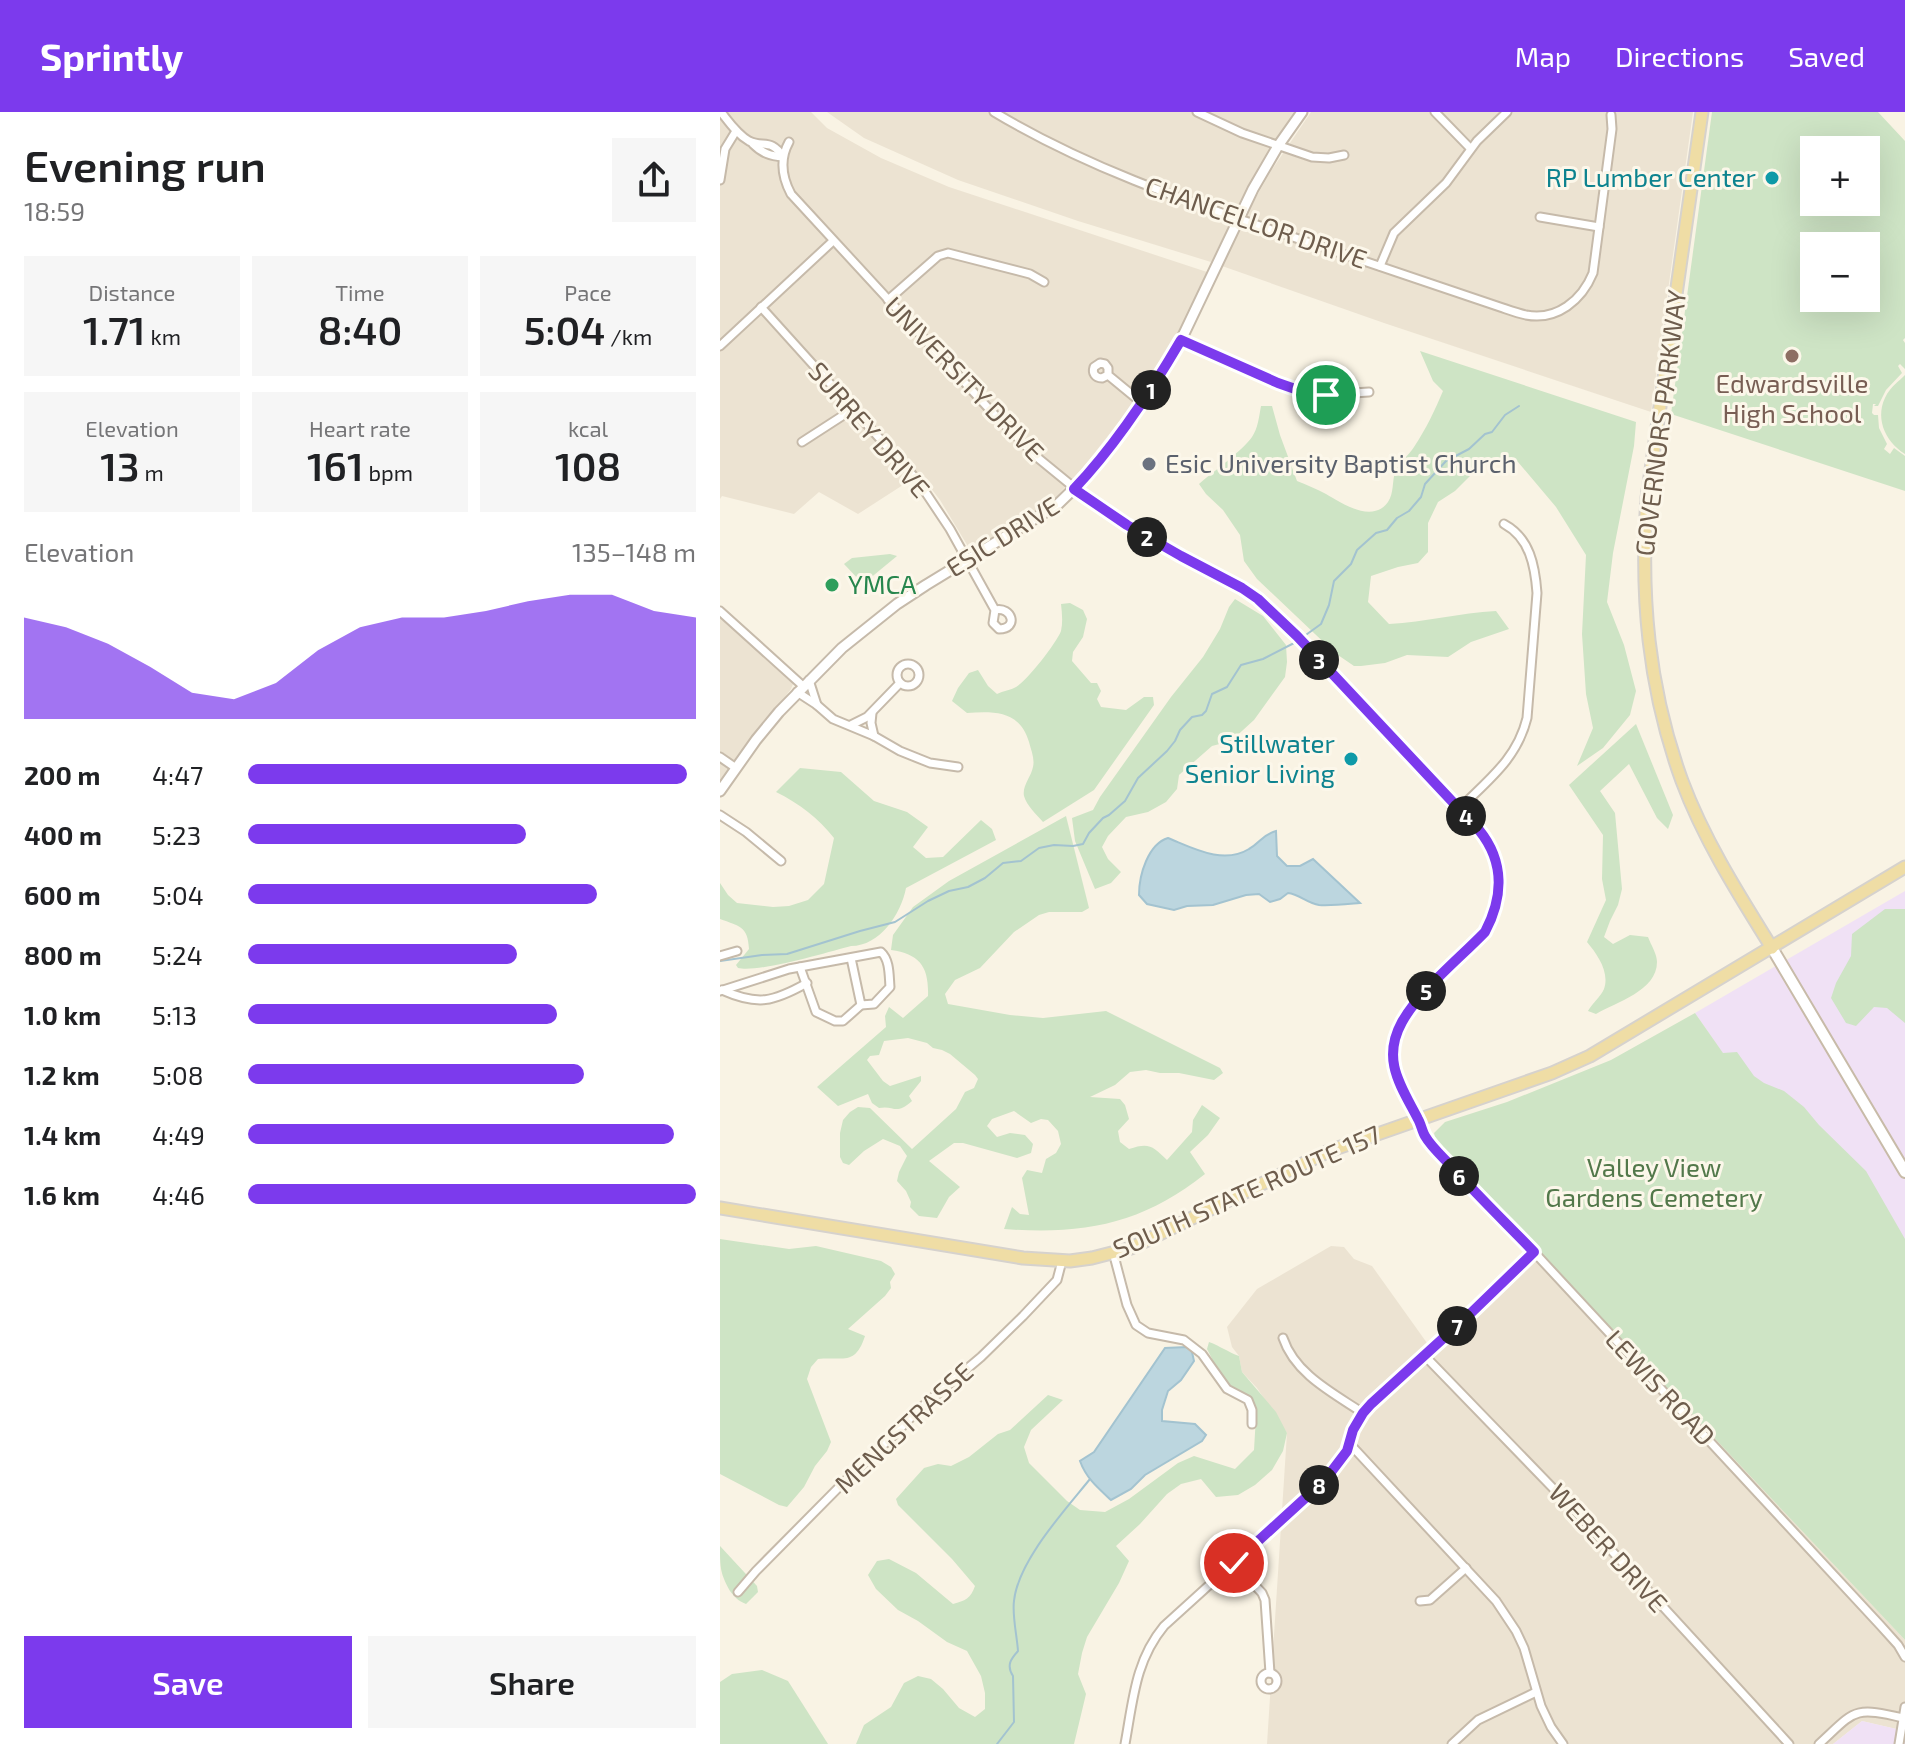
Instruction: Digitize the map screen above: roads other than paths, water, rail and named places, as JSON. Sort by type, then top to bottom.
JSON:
[{"type":"main road","name":"GOVERNORS PARKWAY","points":[[1702,112],[1647,498],[1644,543],[1647,633],[1656,693],[1682,781],[1719,859],[1772,948]]},
{"type":"main road","name":"SOUTH STATE ROUTE 157","points":[[720,1208],[1008,1256],[1062,1261],[1092,1258],[1131,1248],[1329,1151],[1542,1077],[1590,1056],[1905,867]]},
{"type":"main road","points":[[1772,948],[1905,1172]]},
{"type":"street","points":[[721,112],[736,131],[753,143],[764,142],[778,148],[783,157]]},
{"type":"street","name":"CHANCELLOR DRIVE","points":[[994,112],[1107,170],[1380,266],[1394,233],[1446,183],[1470,148],[1507,112]]},
{"type":"street","points":[[1197,112],[1242,133],[1312,157],[1344,155]]},
{"type":"street","name":"ESIC DRIVE","points":[[720,791],[764,730],[842,648],[907,598],[1057,505],[1089,474],[1142,403],[1181,340],[1238,218],[1278,146],[1302,112]]},
{"type":"street","points":[[1435,112],[1470,148]]},
{"type":"street","points":[[1380,266],[1526,315],[1551,314],[1572,303],[1587,285],[1594,267],[1612,129],[1611,115]]},
{"type":"street","points":[[720,180],[725,149],[736,131]]},
{"type":"street","points":[[783,157],[789,142]]},
{"type":"street","name":"UNIVERSITY DRIVE","points":[[783,157],[783,177],[791,194],[1018,439],[1074,489],[1127,525],[1258,599],[1297,636],[1484,836],[1495,855],[1499,872],[1498,901],[1493,917],[1485,932],[1410,1009],[1395,1039],[1396,1076],[1418,1119]]},
{"type":"street","points":[[1540,217],[1599,227]]},
{"type":"street","points":[[720,346],[833,241]]},
{"type":"street","points":[[888,300],[938,256],[948,253],[1030,274],[1044,282]]},
{"type":"street","name":"SURREY DRIVE","points":[[761,307],[918,481],[968,560],[995,610]]},
{"type":"street","points":[[1181,340],[1298,390],[1323,395],[1369,392]]},
{"type":"street","points":[[1108,375],[1142,403]]},
{"type":"street","points":[[802,442],[853,409]]},
{"type":"street","points":[[1459,809],[1514,752],[1527,718],[1536,575],[1523,542],[1504,524]]},
{"type":"street","points":[[720,611],[803,686],[817,705],[833,719],[874,736],[914,758],[958,767]]},
{"type":"street","points":[[851,725],[872,713],[900,683]]},
{"type":"street","points":[[803,686],[817,705]]},
{"type":"street","points":[[872,713],[874,736]]},
{"type":"street","points":[[720,757],[736,768]]},
{"type":"street","points":[[720,815],[781,861]]},
{"type":"street","points":[[720,956],[737,951]]},
{"type":"street","points":[[721,990],[800,967],[881,952],[887,961],[890,987],[874,1004],[861,1005],[843,1021],[835,1021],[816,1012],[800,967]]},
{"type":"street","points":[[851,958],[861,1005]]},
{"type":"street","points":[[721,990],[743,1000],[756,1000],[776,998],[807,983]]},
{"type":"street","name":"LEWIS ROAD","points":[[1418,1119],[1425,1136],[1438,1152],[1880,1625],[1905,1657]]},
{"type":"street","points":[[1113,1252],[1127,1305],[1136,1325],[1148,1333],[1184,1340],[1202,1354],[1227,1389],[1248,1400],[1252,1424]]},
{"type":"street","points":[[1125,1744],[1138,1674],[1154,1637],[1325,1480],[1347,1451],[1363,1413],[1534,1252]]},
{"type":"street","name":"MENGSTRASSE","points":[[738,1592],[917,1411],[981,1357],[1023,1316],[1057,1280],[1062,1261]]},
{"type":"street","points":[[1283,1338],[1287,1351],[1300,1368],[1363,1413]]},
{"type":"street","name":"WEBER DRIVE","points":[[1424,1355],[1577,1513],[1789,1744]]},
{"type":"street","points":[[1349,1443],[1496,1601],[1524,1648],[1546,1717],[1563,1744]]},
{"type":"street","points":[[1234,1563],[1265,1600],[1270,1673]]},
{"type":"street","points":[[1420,1601],[1430,1600],[1466,1568]]},
{"type":"street","points":[[1452,1744],[1478,1720],[1536,1692]]},
{"type":"street","points":[[1899,1744],[1905,1707]]},
{"type":"street","points":[[1819,1744],[1844,1720],[1858,1712],[1903,1718]]},
{"type":"water","points":[[1276,831],[1277,856],[1287,866],[1300,866],[1313,859],[1360,903],[1319,905],[1288,893],[1270,902],[1259,894],[1174,910],[1147,904],[1139,895],[1146,861],[1161,841],[1168,838],[1208,853],[1229,855],[1249,849]]},
{"type":"water","points":[[1187,1347],[1194,1361],[1181,1380],[1168,1391],[1162,1421],[1195,1424],[1206,1435],[1202,1441],[1145,1475],[1131,1489],[1111,1500],[1089,1478],[1080,1461],[1094,1452],[1165,1348]]},
{"type":"waterway","points":[[1303,637],[1321,624],[1334,581],[1351,564],[1357,550],[1409,511],[1421,497],[1425,484],[1446,461],[1492,432],[1505,415],[1519,406]]},
{"type":"waterway","points":[[720,961],[787,954],[895,922],[928,901],[949,891],[968,887],[1003,863],[1021,861],[1039,848],[1083,844],[1103,818],[1125,801],[1138,778],[1167,751],[1192,717],[1206,711],[1212,694],[1227,687],[1241,665],[1263,659],[1298,641]]},
{"type":"waterway","points":[[997,1744],[1014,1722],[1010,1665],[1018,1651],[1014,1619],[1017,1586],[1033,1553],[1090,1479]]},
{"type":"place","name":"RP Lumber Center","points":[[1772,178]]},
{"type":"place","name":"Edwardsville High School","points":[[1792,356]]},
{"type":"place","name":"Esic University Baptist Church","points":[[1149,464]]},
{"type":"place","name":"YMCA","points":[[832,585]]},
{"type":"place","name":"Stillwater Senior Living","points":[[1351,759]]},
{"type":"park label","name":"Valley View Gardens Cemetery","points":[[1654,1183]]}]
